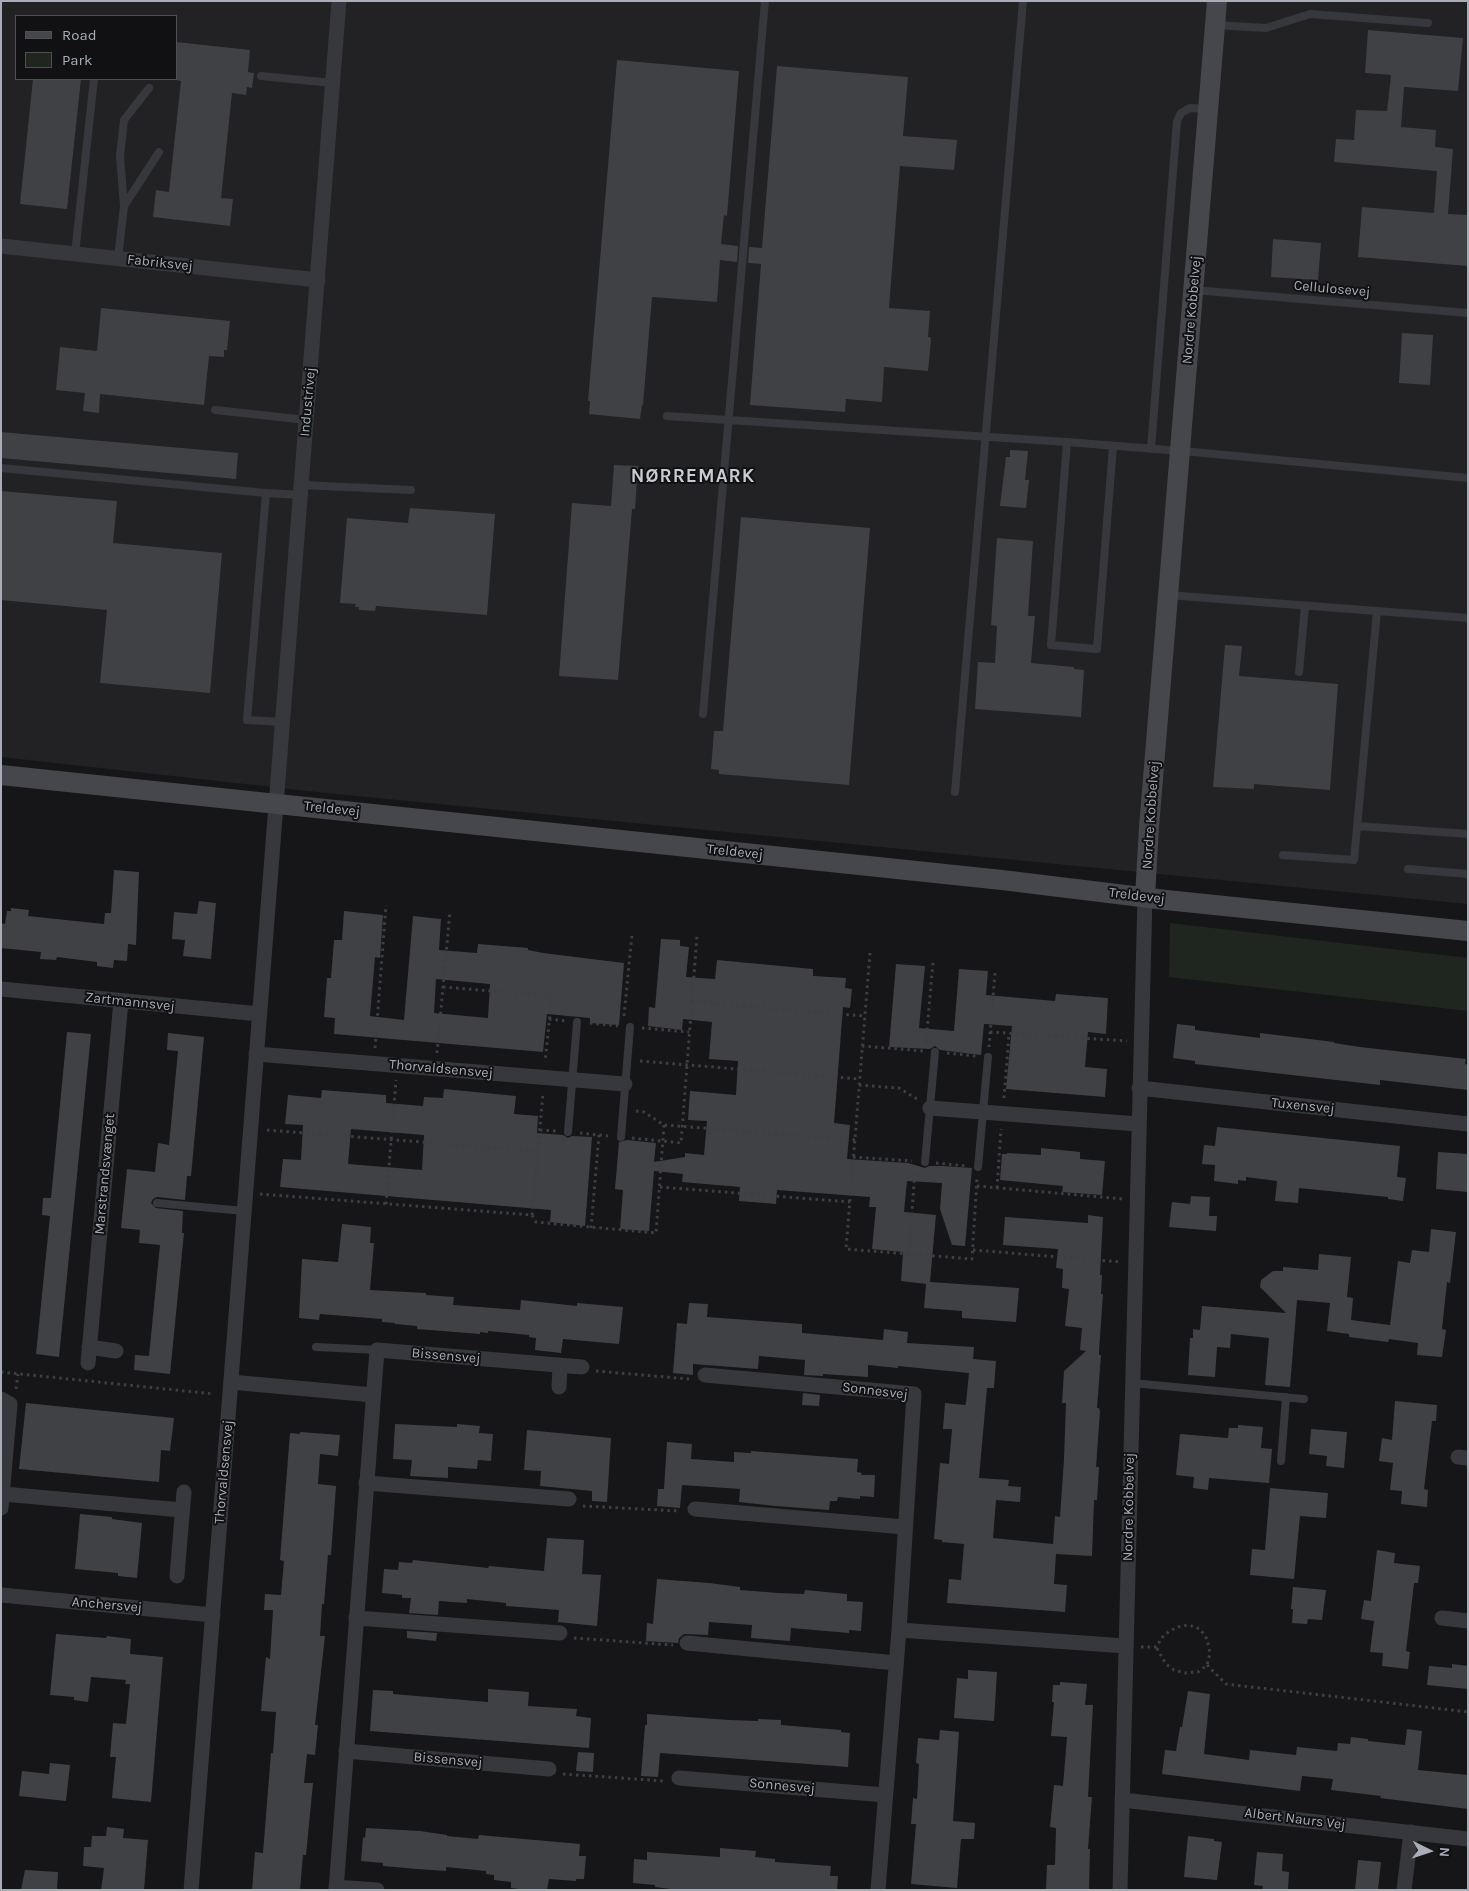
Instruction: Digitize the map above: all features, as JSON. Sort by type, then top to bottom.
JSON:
[{"type":"street","name":"Industrivej","points":[[276,803],[339,1]]},
{"type":"street","name":"Nordre Kobbelvej","points":[[1120,1890],[1145,897],[1168,595],[1218,1]]},
{"type":"street","name":"Fabriksvej","points":[[1,246],[318,280]]},
{"type":"street","name":"Treldevej","points":[[1,774],[993,879],[1468,932]]},
{"type":"street","name":"Thorvaldsensvej","points":[[191,1890],[276,803]]},
{"type":"street","name":"Zartmannsvej","points":[[1,989],[260,1014]]},
{"type":"street","name":"Marstrandsvænget","points":[[88,1363],[121,1001]]},
{"type":"street","name":"Thorvaldsensvej","points":[[256,1054],[625,1084]]},
{"type":"street","name":"Tuxensvej","points":[[1139,1088],[1468,1124]]},
{"type":"street","points":[[930,1108],[1138,1124]]},
{"type":"street","points":[[89,1347],[116,1351]]},
{"type":"street","points":[[376,1890],[336,1888],[377,1350]]},
{"type":"street","name":"Bissensvej","points":[[377,1350],[582,1367]]},
{"type":"street","points":[[559,1387],[560,1366]]},
{"type":"street","name":"Sonnesvej","points":[[706,1375],[914,1394],[899,1630],[878,1890]]},
{"type":"street","points":[[230,1389],[373,1395]]},
{"type":"street","points":[[1,1399],[10,1404],[2,1501],[182,1510]]},
{"type":"street","points":[[366,1483],[569,1499]]},
{"type":"street","points":[[177,1576],[184,1492]]},
{"type":"street","points":[[696,1509],[905,1528]]},
{"type":"street","name":"Anchersvej","points":[[1,1595],[212,1615]]},
{"type":"street","points":[[356,1618],[560,1633]]},
{"type":"street","points":[[1442,1618],[1468,1621]]},
{"type":"street","points":[[899,1630],[1126,1646]]},
{"type":"street","points":[[687,1644],[896,1663]]},
{"type":"street","name":"Bissensvej","points":[[346,1751],[549,1769]]},
{"type":"street","name":"Sonnesvej","points":[[679,1778],[885,1795]]},
{"type":"street","name":"Albert Naurs Vej","points":[[1122,1800],[1468,1839]]},
{"type":"street","points":[[1404,1890],[1411,1832]]},
{"type":"lane","points":[[703,714],[765,1]]},
{"type":"lane","points":[[955,792],[1023,1]]},
{"type":"lane","points":[[1216,25],[1266,28],[1310,14],[1428,23]]},
{"type":"lane","points":[[261,76],[333,83]]},
{"type":"lane","points":[[75,254],[94,80]]},
{"type":"lane","points":[[118,258],[124,206],[120,156],[124,120],[149,88]]},
{"type":"lane","points":[[1150,449],[1177,121],[1181,113],[1190,108],[1208,109]]},
{"type":"lane","points":[[124,206],[159,152]]},
{"type":"lane","name":"Cellulosevej","points":[[1193,290],[1468,313]]},
{"type":"lane","points":[[215,410],[307,420]]},
{"type":"lane","points":[[667,416],[1067,442],[1468,478]]},
{"type":"lane","points":[[1067,442],[1051,645],[1097,649],[1113,446]]},
{"type":"lane","points":[[1,468],[266,493],[301,490],[411,490]]},
{"type":"lane","points":[[266,493],[247,720],[282,722]]},
{"type":"lane","points":[[1168,595],[1468,618]]},
{"type":"lane","points":[[1299,672],[1305,606]]},
{"type":"lane","points":[[1283,855],[1354,860],[1377,611]]},
{"type":"lane","points":[[1357,826],[1468,834]]},
{"type":"lane","points":[[1408,869],[1468,874]]},
{"type":"lane","points":[[568,1132],[577,1022]]},
{"type":"lane","points":[[621,1137],[630,1027]]},
{"type":"lane","points":[[925,1162],[935,1052]]},
{"type":"lane","points":[[978,1167],[988,1057]]},
{"type":"lane","points":[[158,1202],[244,1211]]},
{"type":"lane","points":[[316,1347],[377,1350]]},
{"type":"lane","points":[[1132,1383],[1304,1399]]},
{"type":"lane","points":[[1281,1461],[1286,1397]]},
{"type":"path","points":[[373,1064],[386,905]]},
{"type":"path","points":[[436,1069],[450,911]]},
{"type":"path","points":[[624,1017],[632,934]]},
{"type":"path","points":[[680,1143],[697,936]]},
{"type":"path","points":[[870,953],[846,1248],[972,1259],[978,1167]]},
{"type":"path","points":[[925,1051],[933,962]]},
{"type":"path","points":[[988,1057],[995,973]]},
{"type":"path","points":[[443,987],[552,996],[532,1216],[536,1222],[656,1233],[664,1125]]},
{"type":"path","points":[[691,1002],[864,1016]]},
{"type":"path","points":[[990,1032],[1140,1042]]},
{"type":"path","points":[[627,1059],[859,1079]]},
{"type":"path","points":[[386,1204],[397,1066]]},
{"type":"path","points":[[859,1085],[902,1088],[930,1108]]},
{"type":"path","points":[[623,1110],[644,1112],[664,1125],[854,1140]]},
{"type":"path","points":[[251,1128],[538,1151]]},
{"type":"path","points":[[591,1228],[599,1135]]},
{"type":"path","points":[[909,1254],[916,1161]]},
{"type":"path","points":[[977,1186],[1136,1201]]},
{"type":"path","points":[[660,1187],[850,1202]]},
{"type":"path","points":[[246,1192],[532,1216]]},
{"type":"path","points":[[972,1250],[1135,1263]]},
{"type":"path","points":[[582,1367],[586,1371],[700,1380],[706,1375]]},
{"type":"path","points":[[1,1372],[230,1389]]},
{"type":"path","points":[[569,1499],[578,1506],[692,1512],[696,1509]]},
{"type":"path","points":[[1189,1625],[1200,1629],[1207,1639],[1210,1653],[1207,1665],[1198,1672],[1185,1673],[1174,1670],[1166,1664],[1156,1647],[1164,1635],[1177,1627],[1189,1625]]},
{"type":"path","points":[[560,1633],[567,1638],[681,1646],[687,1644]]},
{"type":"path","points":[[1126,1646],[1156,1647]]},
{"type":"path","points":[[1207,1665],[1226,1684],[1468,1712]]},
{"type":"path","points":[[549,1769],[554,1773],[670,1781],[679,1778]]},
{"type":"shaded area","points":[[1,1],[1468,1],[1468,904],[326,793],[1,757]]},
{"type":"green space","points":[[1170,923],[1468,958],[1468,1011],[1169,977]]},
{"type":"building","points":[[1368,30],[1463,38],[1458,91],[1404,87],[1401,127],[1436,130],[1435,147],[1453,149],[1448,214],[1468,215],[1468,266],[1358,257],[1362,207],[1434,213],[1437,171],[1334,162],[1336,139],[1354,140],[1356,110],[1387,111],[1391,75],[1365,73]]},
{"type":"building","points":[[178,42],[250,50],[248,72],[254,73],[252,88],[247,87],[246,95],[232,93],[221,198],[233,199],[230,226],[153,217],[156,190],[169,192],[181,81],[176,80],[178,80]]},
{"type":"building","points":[[617,60],[739,71],[727,216],[724,215],[721,244],[738,246],[737,262],[720,260],[717,302],[652,297],[643,405],[640,419],[589,414],[590,401],[588,401]]},
{"type":"building","points":[[777,66],[908,77],[903,136],[957,140],[954,170],[900,166],[889,308],[930,311],[928,337],[931,340],[928,371],[884,367],[882,402],[846,399],[845,412],[750,405],[761,264],[748,263],[749,247],[762,248]]},
{"type":"building","points":[[33,80],[81,80],[67,209],[20,204]]},
{"type":"building","points":[[1273,239],[1321,243],[1318,280],[1271,277]]},
{"type":"building","points":[[101,308],[230,321],[227,350],[224,350],[224,357],[209,356],[204,405],[100,394],[99,413],[83,411],[85,393],[56,390],[60,347],[97,351]]},
{"type":"building","points":[[1402,333],[1433,335],[1430,385],[1399,383]]},
{"type":"building","points":[[1,432],[238,453],[236,479],[1,458]]},
{"type":"building","points":[[1010,450],[1028,451],[1025,480],[1029,480],[1026,508],[1000,506],[1006,457],[1010,457]]},
{"type":"building","points":[[614,465],[638,466],[635,509],[632,509],[618,680],[559,676],[572,503],[611,506]]},
{"type":"building","points":[[1,491],[117,501],[113,543],[222,553],[210,693],[100,683],[107,610],[1,600]]},
{"type":"building","points":[[410,508],[495,514],[487,615],[376,606],[375,611],[359,610],[359,607],[355,607],[356,604],[340,603],[347,518],[408,523]]},
{"type":"building","points":[[741,517],[870,528],[849,785],[719,774],[719,770],[711,769],[714,731],[723,731]]},
{"type":"building","points":[[997,538],[1033,541],[1028,616],[1035,616],[1031,663],[1074,667],[1074,669],[1084,670],[1081,717],[975,709],[978,662],[995,663],[997,626],[991,625]]},
{"type":"building","points":[[1225,645],[1242,646],[1239,676],[1338,684],[1330,790],[1254,784],[1254,789],[1213,787]]},
{"type":"building","points":[[114,870],[139,872],[136,945],[128,944],[127,961],[114,960],[113,968],[97,966],[97,962],[57,957],[56,960],[40,959],[41,952],[1,948],[1,923],[5,924],[7,911],[11,911],[11,908],[29,910],[28,916],[104,924],[105,913],[111,913]]},
{"type":"building","points":[[199,901],[216,903],[211,959],[183,956],[185,940],[172,939],[174,912],[197,914]]},
{"type":"building","points":[[344,911],[383,915],[380,958],[375,957],[370,1016],[404,1020],[413,916],[441,919],[439,950],[477,953],[478,944],[528,948],[528,950],[543,953],[624,963],[619,1025],[590,1023],[590,1018],[547,1014],[543,1052],[334,1034],[335,1018],[324,1017],[327,978],[331,978],[334,940],[342,940]],"holes":[[[436,979],[490,984],[488,1018],[434,1013]]]},
{"type":"building","points":[[661,939],[680,940],[680,946],[689,947],[686,977],[715,979],[717,960],[813,969],[813,976],[846,978],[845,988],[852,989],[850,1008],[843,1007],[834,1123],[850,1125],[847,1159],[908,1163],[925,1168],[929,1166],[943,1166],[972,1168],[965,1246],[952,1245],[940,1209],[942,1183],[907,1181],[904,1212],[936,1215],[930,1282],[1019,1288],[1016,1322],[962,1318],[962,1311],[924,1308],[926,1284],[901,1281],[903,1252],[872,1249],[876,1207],[869,1207],[870,1197],[777,1190],[776,1204],[739,1201],[740,1187],[682,1182],[683,1174],[654,1171],[649,1231],[620,1229],[623,1190],[615,1189],[619,1142],[627,1140],[656,1143],[654,1162],[685,1157],[685,1153],[704,1155],[707,1121],[688,1120],[690,1091],[736,1095],[738,1061],[709,1059],[712,1022],[683,1019],[682,1030],[648,1026],[649,1007],[655,1008]]},
{"type":"building","points":[[896,964],[925,966],[919,1028],[954,1031],[959,969],[988,971],[986,995],[1055,1001],[1056,994],[1108,998],[1106,1034],[1088,1032],[1085,1067],[1107,1069],[1105,1097],[1006,1089],[1012,1026],[984,1024],[981,1055],[940,1050],[935,1046],[930,1049],[889,1047]]},
{"type":"building","points":[[1177,1024],[1195,1026],[1195,1030],[1260,1038],[1260,1033],[1466,1059],[1465,1064],[1468,1065],[1468,1090],[1380,1080],[1380,1085],[1195,1064],[1195,1061],[1173,1058]]},
{"type":"building","points":[[67,1032],[91,1034],[59,1357],[36,1354],[50,1216],[42,1215],[43,1198],[51,1198]]},
{"type":"building","points":[[168,1033],[204,1037],[191,1176],[187,1176],[185,1200],[157,1197],[151,1203],[156,1208],[183,1211],[182,1233],[184,1233],[170,1374],[134,1370],[135,1355],[149,1356],[160,1245],[139,1243],[140,1230],[121,1228],[127,1169],[155,1172],[158,1143],[169,1145],[178,1051],[167,1050]]},
{"type":"building","points":[[444,1089],[516,1096],[514,1114],[538,1116],[537,1133],[563,1135],[568,1138],[572,1136],[592,1137],[585,1226],[550,1222],[551,1210],[280,1187],[283,1159],[301,1160],[303,1125],[285,1124],[288,1095],[321,1098],[322,1090],[386,1095],[386,1103],[423,1106],[424,1097],[443,1098]],"holes":[[[351,1129],[424,1135],[422,1170],[348,1164]]]},
{"type":"building","points":[[1217,1127],[1400,1146],[1397,1177],[1406,1178],[1403,1201],[1388,1199],[1388,1197],[1299,1188],[1298,1203],[1275,1201],[1277,1181],[1246,1177],[1246,1181],[1238,1180],[1238,1184],[1214,1181],[1215,1165],[1202,1164],[1204,1145],[1215,1146]]},
{"type":"building","points":[[1041,1148],[1080,1152],[1080,1159],[1105,1161],[1102,1195],[1062,1192],[1063,1186],[1000,1180],[1002,1154],[1041,1155]]},
{"type":"building","points":[[1438,1152],[1468,1154],[1468,1192],[1436,1189]]},
{"type":"building","points":[[1191,1196],[1210,1197],[1209,1216],[1217,1216],[1216,1231],[1169,1227],[1172,1202],[1190,1204]]},
{"type":"building","points":[[1088,1215],[1103,1217],[1100,1275],[1102,1275],[1101,1294],[1103,1294],[1097,1408],[1100,1411],[1096,1467],[1099,1467],[1097,1500],[1094,1500],[1092,1556],[1056,1554],[1054,1584],[1067,1585],[1065,1612],[947,1603],[949,1579],[961,1580],[964,1544],[942,1542],[942,1540],[934,1539],[940,1463],[949,1464],[952,1429],[943,1429],[945,1403],[965,1405],[969,1373],[868,1365],[868,1377],[823,1374],[823,1376],[804,1375],[805,1360],[759,1356],[758,1369],[693,1364],[693,1375],[673,1373],[677,1323],[687,1324],[689,1303],[708,1304],[707,1317],[802,1324],[802,1333],[883,1340],[884,1329],[908,1332],[907,1343],[974,1347],[973,1359],[996,1361],[994,1388],[987,1388],[979,1478],[1009,1480],[1008,1486],[1021,1487],[1020,1502],[996,1500],[993,1538],[1053,1544],[1055,1516],[1060,1517],[1064,1459],[1066,1403],[1062,1403],[1064,1371],[1086,1351],[1080,1350],[1082,1328],[1065,1326],[1069,1289],[1062,1288],[1063,1269],[1056,1268],[1058,1249],[1003,1245],[1005,1217],[1088,1223]]},
{"type":"building","points":[[342,1224],[371,1227],[370,1243],[374,1243],[370,1290],[426,1293],[426,1295],[454,1297],[453,1305],[520,1310],[521,1300],[577,1306],[577,1303],[623,1307],[619,1344],[563,1339],[561,1353],[535,1350],[536,1338],[529,1337],[529,1335],[488,1331],[488,1333],[480,1332],[480,1334],[417,1329],[417,1326],[382,1322],[382,1319],[320,1314],[319,1320],[299,1318],[302,1259],[338,1262]]},
{"type":"building","points":[[1431,1229],[1456,1232],[1450,1283],[1447,1282],[1442,1329],[1446,1330],[1442,1357],[1417,1355],[1418,1343],[1389,1339],[1388,1342],[1349,1337],[1349,1334],[1327,1331],[1330,1303],[1297,1300],[1290,1387],[1265,1385],[1269,1338],[1231,1334],[1230,1348],[1217,1347],[1215,1377],[1188,1375],[1190,1338],[1193,1338],[1193,1329],[1200,1330],[1202,1306],[1286,1313],[1260,1287],[1261,1280],[1273,1271],[1283,1271],[1283,1267],[1318,1270],[1319,1254],[1351,1257],[1347,1297],[1353,1298],[1351,1320],[1390,1325],[1398,1261],[1410,1263],[1412,1250],[1429,1252]]},
{"type":"building","points":[[803,1393],[820,1395],[819,1406],[802,1405]]},
{"type":"building","points":[[1395,1401],[1437,1405],[1436,1421],[1432,1421],[1424,1489],[1428,1490],[1427,1507],[1401,1504],[1402,1491],[1390,1490],[1393,1463],[1379,1461],[1382,1438],[1392,1440]]},
{"type":"building","points":[[26,1403],[174,1418],[170,1451],[161,1450],[159,1482],[19,1469]]},
{"type":"building","points":[[395,1424],[457,1427],[457,1424],[480,1426],[479,1433],[493,1434],[491,1461],[478,1460],[477,1469],[448,1467],[448,1478],[410,1476],[412,1460],[393,1459]]},
{"type":"building","points":[[1238,1425],[1263,1427],[1261,1448],[1272,1449],[1269,1483],[1209,1478],[1208,1490],[1193,1488],[1194,1477],[1176,1475],[1180,1434],[1228,1438],[1229,1428],[1238,1428]]},
{"type":"building","points":[[1311,1429],[1347,1432],[1344,1468],[1326,1466],[1327,1456],[1309,1454]]},
{"type":"building","points":[[527,1430],[611,1438],[607,1502],[592,1501],[592,1491],[540,1486],[541,1471],[524,1470]]},
{"type":"building","points":[[300,1432],[340,1435],[338,1456],[320,1454],[318,1484],[336,1486],[331,1555],[328,1555],[324,1604],[322,1604],[320,1636],[325,1636],[315,1725],[318,1725],[315,1755],[307,1754],[304,1783],[313,1783],[306,1855],[303,1855],[300,1890],[252,1890],[255,1852],[263,1853],[276,1712],[261,1711],[266,1657],[270,1659],[273,1610],[264,1610],[265,1594],[281,1595],[284,1561],[280,1560],[290,1433],[300,1434]]},
{"type":"building","points":[[667,1442],[692,1444],[691,1459],[734,1462],[734,1452],[751,1453],[751,1451],[858,1459],[857,1472],[862,1473],[861,1475],[875,1475],[874,1497],[860,1496],[860,1499],[838,1497],[837,1501],[830,1501],[829,1510],[739,1502],[740,1489],[682,1485],[680,1508],[657,1506],[658,1489],[664,1489]]},
{"type":"building","points":[[1270,1488],[1328,1493],[1326,1518],[1300,1516],[1294,1579],[1250,1575],[1252,1549],[1265,1550]]},
{"type":"building","points":[[80,1514],[112,1517],[112,1519],[142,1523],[137,1578],[118,1576],[118,1573],[75,1569]]},
{"type":"building","points":[[547,1538],[584,1540],[582,1574],[601,1575],[597,1626],[558,1622],[559,1610],[506,1606],[506,1603],[467,1599],[467,1603],[439,1601],[438,1615],[409,1613],[411,1598],[402,1598],[402,1595],[382,1593],[384,1569],[398,1570],[399,1562],[412,1563],[413,1560],[488,1568],[489,1566],[544,1571]]},
{"type":"building","points":[[1377,1550],[1395,1553],[1394,1563],[1420,1566],[1418,1583],[1414,1583],[1406,1651],[1410,1652],[1408,1669],[1382,1666],[1383,1653],[1370,1652],[1374,1621],[1361,1619],[1364,1600],[1371,1601]]},
{"type":"building","points":[[657,1579],[709,1583],[740,1587],[740,1590],[778,1593],[804,1594],[805,1590],[847,1594],[847,1601],[863,1602],[861,1631],[849,1630],[849,1633],[791,1628],[790,1641],[751,1638],[752,1625],[709,1622],[708,1635],[684,1634],[679,1638],[678,1643],[646,1641],[647,1623],[653,1624]]},
{"type":"building","points":[[1293,1587],[1326,1590],[1322,1620],[1308,1619],[1307,1624],[1292,1623]]},
{"type":"building","points":[[407,1631],[437,1633],[436,1641],[407,1638]]},
{"type":"building","points":[[56,1634],[131,1639],[130,1654],[163,1657],[151,1802],[112,1798],[116,1757],[110,1757],[113,1723],[126,1724],[130,1684],[125,1684],[126,1680],[91,1677],[88,1702],[74,1700],[74,1697],[50,1695]]},
{"type":"building","points":[[1452,1664],[1468,1666],[1468,1689],[1427,1685],[1429,1666],[1452,1668]]},
{"type":"building","points":[[968,1670],[997,1672],[994,1721],[954,1718],[957,1678],[968,1679]]},
{"type":"building","points":[[1060,1682],[1087,1684],[1085,1705],[1093,1705],[1088,1797],[1092,1797],[1088,1849],[1090,1849],[1089,1890],[1046,1890],[1047,1865],[1055,1865],[1056,1828],[1050,1827],[1054,1785],[1063,1786],[1067,1737],[1051,1736],[1054,1702],[1052,1702],[1053,1685],[1060,1685]]},
{"type":"building","points":[[488,1689],[529,1692],[528,1706],[577,1709],[576,1716],[591,1718],[589,1748],[370,1731],[373,1690],[393,1691],[393,1694],[488,1702]]},
{"type":"building","points":[[1188,1691],[1210,1694],[1204,1754],[1249,1760],[1250,1750],[1296,1755],[1297,1747],[1337,1751],[1338,1743],[1350,1744],[1351,1737],[1405,1745],[1407,1729],[1422,1731],[1418,1770],[1468,1775],[1468,1809],[1331,1790],[1333,1779],[1302,1776],[1300,1791],[1162,1774],[1165,1750],[1176,1751]]},
{"type":"building","points":[[647,1714],[729,1720],[781,1720],[781,1725],[841,1730],[841,1732],[850,1733],[848,1767],[660,1753],[658,1777],[641,1776]]},
{"type":"building","points":[[940,1730],[959,1732],[953,1821],[975,1823],[974,1839],[961,1839],[957,1888],[911,1884],[916,1824],[911,1824],[913,1798],[917,1799],[919,1764],[916,1763],[918,1738],[939,1740]]},
{"type":"building","points":[[578,1752],[594,1753],[593,1772],[576,1771]]},
{"type":"building","points":[[50,1763],[70,1765],[66,1801],[19,1796],[22,1771],[49,1774]]},
{"type":"building","points":[[107,1827],[124,1829],[123,1838],[148,1840],[144,1890],[101,1890],[104,1868],[83,1866],[84,1847],[91,1847],[92,1836],[106,1836]]},
{"type":"building","points":[[366,1828],[420,1831],[478,1839],[479,1835],[580,1844],[579,1856],[586,1856],[584,1879],[576,1879],[576,1881],[549,1879],[547,1890],[527,1890],[511,1888],[511,1882],[494,1880],[494,1875],[486,1874],[486,1871],[446,1867],[446,1871],[417,1869],[383,1866],[383,1863],[361,1861],[363,1837],[365,1838]]},
{"type":"building","points":[[1188,1836],[1214,1839],[1214,1841],[1222,1842],[1217,1880],[1184,1877]]},
{"type":"building","points":[[720,1848],[756,1851],[755,1857],[775,1859],[775,1862],[831,1866],[830,1876],[838,1876],[837,1890],[679,1890],[633,1883],[634,1859],[647,1860],[647,1852],[720,1857]]},
{"type":"building","points":[[1257,1852],[1283,1854],[1282,1871],[1289,1872],[1288,1890],[1262,1890],[1263,1886],[1254,1885]]},
{"type":"building","points":[[1358,1860],[1381,1862],[1378,1890],[1355,1890]]},
{"type":"building","points":[[25,1870],[58,1872],[57,1890],[21,1890]]},
{"type":"district","name":"NØRREMARK","points":[[693,477]]}]
